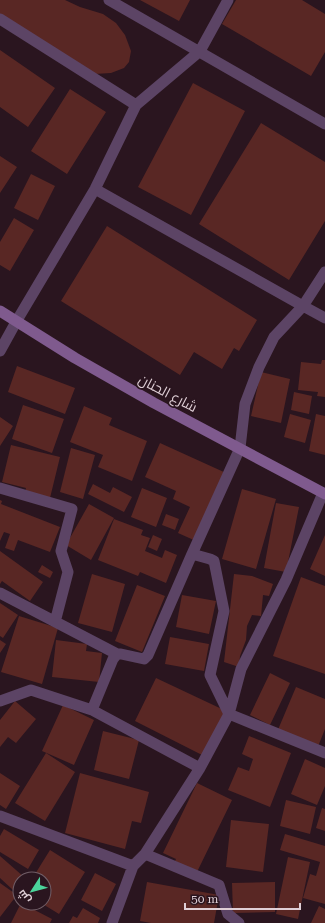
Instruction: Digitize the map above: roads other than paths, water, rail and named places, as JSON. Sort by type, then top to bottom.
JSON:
[{"type":"main road","name":"شارع الحنان","points":[[0,311],[75,358],[154,403],[324,494]]},
{"type":"street","points":[[109,0],[325,124]]},
{"type":"street","points":[[0,352],[16,322],[96,189],[136,105],[200,51],[228,0]]},
{"type":"street","points":[[0,19],[136,105]]},
{"type":"street","points":[[96,189],[325,318]]},
{"type":"street","points":[[0,593],[117,654],[144,659],[148,655],[240,448],[245,404],[259,367],[274,337],[303,306],[325,272]]},
{"type":"street","points":[[0,488],[72,510],[61,551],[68,572],[55,622]]},
{"type":"street","points":[[112,923],[133,866],[145,854],[200,768],[230,714],[241,669],[286,580],[324,494]]},
{"type":"street","points":[[192,554],[214,561],[224,611],[210,675],[230,714],[325,753]]},
{"type":"street","points":[[92,710],[113,659],[117,654]]},
{"type":"street","points":[[0,701],[31,690],[92,710],[200,768]]},
{"type":"street","points":[[1,820],[133,866]]},
{"type":"street","points":[[145,854],[219,884],[228,914],[239,923]]}]
